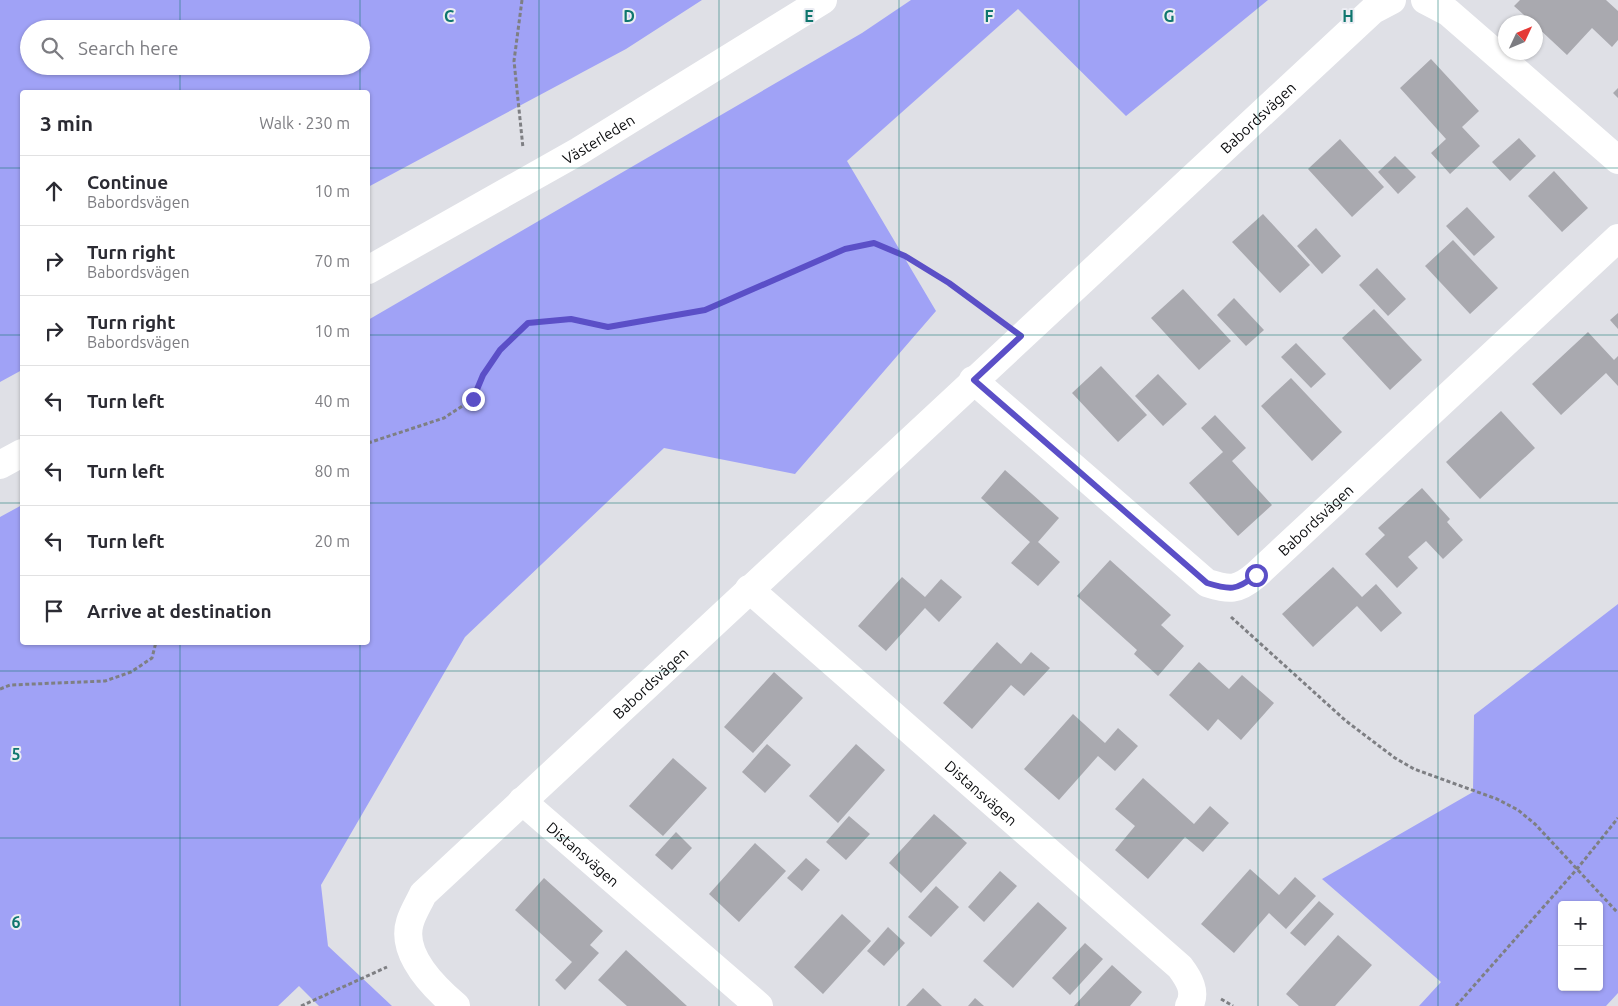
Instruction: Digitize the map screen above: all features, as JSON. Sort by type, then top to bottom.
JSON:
[{"type":"street","name":"Västerleden","points":[[370,269],[534,176],[823,0]]},
{"type":"street","name":"Babordsvägen","points":[[456,1006],[439,992],[422,971],[411,947],[409,924],[423,894],[1373,10],[1392,0]]},
{"type":"street","points":[[1425,0],[1448,12],[1618,160]]},
{"type":"street","name":"Babordsvägen","points":[[974,380],[1207,583],[1228,590],[1245,584],[1256,575],[1618,238]]},
{"type":"street","points":[[0,465],[20,454]]},
{"type":"street","name":"Distansvägen","points":[[749,589],[1180,968],[1191,980],[1193,1000],[1189,1006]]},
{"type":"street","name":"Distansvägen","points":[[522,801],[759,1006]]},
{"type":"path","points":[[522,0],[514,61],[524,150],[534,176]]},
{"type":"path","points":[[370,443],[444,418],[473,399],[483,375],[500,350],[528,323],[571,319],[608,327],[705,310],[845,249],[874,243],[905,256],[949,283],[1021,336]]},
{"type":"path","points":[[1207,583],[1226,613],[1246,634],[1346,721],[1395,758],[1414,769],[1496,799],[1518,810],[1534,824],[1618,913]]},
{"type":"path","points":[[0,689],[10,685],[105,682],[131,672],[152,658],[155,645]]},
{"type":"path","points":[[1456,1006],[1577,869],[1618,818]]},
{"type":"path","points":[[301,1006],[414,955]]},
{"type":"shaded area","points":[[0,0],[702,0],[626,49],[370,186],[370,90],[20,90],[20,371],[0,382]]},
{"type":"shaded area","points":[[911,0],[1268,0],[1126,116],[1018,9],[847,161],[936,311],[795,474],[664,448],[465,637],[321,885],[328,946],[392,1006],[319,1006],[299,986],[278,1006],[0,1006],[0,517],[20,506],[20,645],[370,645],[370,319],[862,33]]},
{"type":"shaded area","points":[[1618,604],[1618,993],[1606,1006],[1419,1006],[1441,982],[1322,879],[1473,792],[1474,715]]},
{"type":"building","points":[[1520,0],[1606,0],[1618,11],[1618,40],[1612,47],[1592,28],[1567,55],[1543,33],[1543,15],[1524,15],[1514,6]]},
{"type":"building","points":[[1431,59],[1479,111],[1462,127],[1480,146],[1450,174],[1431,153],[1446,139],[1400,88]]},
{"type":"building","points":[[1618,88],[1618,98],[1613,93]]},
{"type":"building","points":[[1519,138],[1536,156],[1510,181],[1492,162]]},
{"type":"building","points":[[1340,139],[1384,187],[1352,217],[1308,169]]},
{"type":"building","points":[[1395,156],[1416,177],[1398,194],[1378,172]]},
{"type":"building","points":[[1554,171],[1588,208],[1562,232],[1528,196]]},
{"type":"building","points":[[1467,207],[1495,237],[1474,256],[1446,226]]},
{"type":"building","points":[[1263,214],[1310,265],[1280,293],[1232,242]]},
{"type":"building","points":[[1316,228],[1341,256],[1322,274],[1297,246]]},
{"type":"building","points":[[1453,240],[1498,288],[1470,314],[1425,266]]},
{"type":"building","points":[[1377,268],[1406,299],[1388,316],[1359,285]]},
{"type":"building","points":[[1183,289],[1231,341],[1199,370],[1151,318]]},
{"type":"building","points":[[1234,298],[1264,330],[1246,346],[1217,315]]},
{"type":"building","points":[[1374,309],[1422,360],[1390,390],[1342,338]]},
{"type":"building","points":[[1618,313],[1618,329],[1610,320]]},
{"type":"building","points":[[1588,332],[1614,360],[1618,356],[1618,386],[1606,373],[1561,415],[1532,384]]},
{"type":"building","points":[[1296,343],[1326,374],[1311,388],[1281,357]]},
{"type":"building","points":[[1101,366],[1147,415],[1118,442],[1072,393]]},
{"type":"building","points":[[1158,374],[1187,404],[1163,426],[1135,396]]},
{"type":"building","points":[[1291,378],[1342,432],[1312,461],[1261,406]]},
{"type":"building","points":[[1501,411],[1535,448],[1480,499],[1446,462]]},
{"type":"building","points":[[1215,415],[1246,448],[1232,461],[1272,505],[1238,536],[1189,483],[1223,452],[1201,428]]},
{"type":"building","points":[[1005,470],[1059,518],[1038,542],[1060,562],[1038,586],[1011,563],[1030,542],[981,498]]},
{"type":"building","points":[[1422,488],[1450,519],[1447,522],[1463,540],[1443,559],[1426,541],[1408,557],[1418,568],[1397,588],[1365,554],[1385,535],[1378,528]]},
{"type":"building","points":[[1110,560],[1171,615],[1161,625],[1184,646],[1158,676],[1134,654],[1137,650],[1077,596]]},
{"type":"building","points":[[1333,567],[1362,597],[1376,584],[1402,613],[1381,632],[1357,606],[1313,647],[1282,614]]},
{"type":"building","points":[[902,577],[925,597],[941,579],[962,597],[939,622],[925,608],[886,651],[858,626]]},
{"type":"building","points":[[997,642],[1021,664],[1031,652],[1050,668],[1024,696],[1011,685],[972,729],[943,703]]},
{"type":"building","points":[[1199,662],[1229,689],[1242,675],[1274,703],[1241,740],[1218,719],[1208,731],[1169,695]]},
{"type":"building","points":[[774,672],[803,698],[753,753],[724,727]]},
{"type":"building","points":[[1073,714],[1105,743],[1118,728],[1138,746],[1115,771],[1098,756],[1059,800],[1024,769]]},
{"type":"building","points":[[767,744],[791,765],[765,793],[742,772]]},
{"type":"building","points":[[856,744],[885,770],[838,823],[809,796]]},
{"type":"building","points":[[673,758],[707,788],[663,836],[629,806]]},
{"type":"building","points":[[1143,778],[1194,824],[1210,806],[1229,823],[1203,852],[1185,837],[1148,879],[1115,850],[1135,826],[1115,809]]},
{"type":"building","points":[[934,814],[967,843],[921,893],[889,863]]},
{"type":"building","points":[[849,816],[870,834],[846,860],[826,842]]},
{"type":"building","points":[[676,832],[692,848],[672,870],[655,855]]},
{"type":"building","points":[[755,843],[786,871],[739,922],[709,894]]},
{"type":"building","points":[[806,858],[820,870],[802,891],[787,878]]},
{"type":"building","points":[[1250,869],[1279,895],[1295,877],[1316,896],[1286,929],[1269,913],[1234,953],[1201,924]]},
{"type":"building","points":[[1000,871],[1017,886],[984,922],[968,907]]},
{"type":"building","points":[[544,878],[603,931],[590,945],[599,953],[565,990],[555,980],[572,962],[515,910]]},
{"type":"building","points":[[936,886],[959,907],[931,937],[908,917]]},
{"type":"building","points":[[1319,901],[1334,914],[1305,946],[1290,933]]},
{"type":"building","points":[[1038,902],[1067,928],[1013,988],[983,961]]},
{"type":"building","points":[[842,914],[871,941],[823,994],[794,967]]},
{"type":"building","points":[[888,927],[905,943],[884,966],[867,951]]},
{"type":"building","points":[[1338,935],[1372,965],[1335,1006],[1299,1006],[1286,994]]},
{"type":"building","points":[[1085,943],[1103,959],[1070,995],[1052,978]]},
{"type":"building","points":[[626,950],[687,1006],[627,1006],[598,980]]},
{"type":"building","points":[[1112,965],[1142,992],[1130,1006],[1074,1006]]},
{"type":"building","points":[[923,988],[942,1006],[906,1006]]},
{"type":"building","points":[[975,998],[984,1006],[968,1006]]},
{"type":"route","points":[[473,399],[483,375],[500,350],[528,323],[571,319],[608,327],[705,310],[845,249],[874,243],[905,256],[949,283],[1021,336],[974,380],[1207,583],[1228,590],[1245,584],[1256,575]]}]
